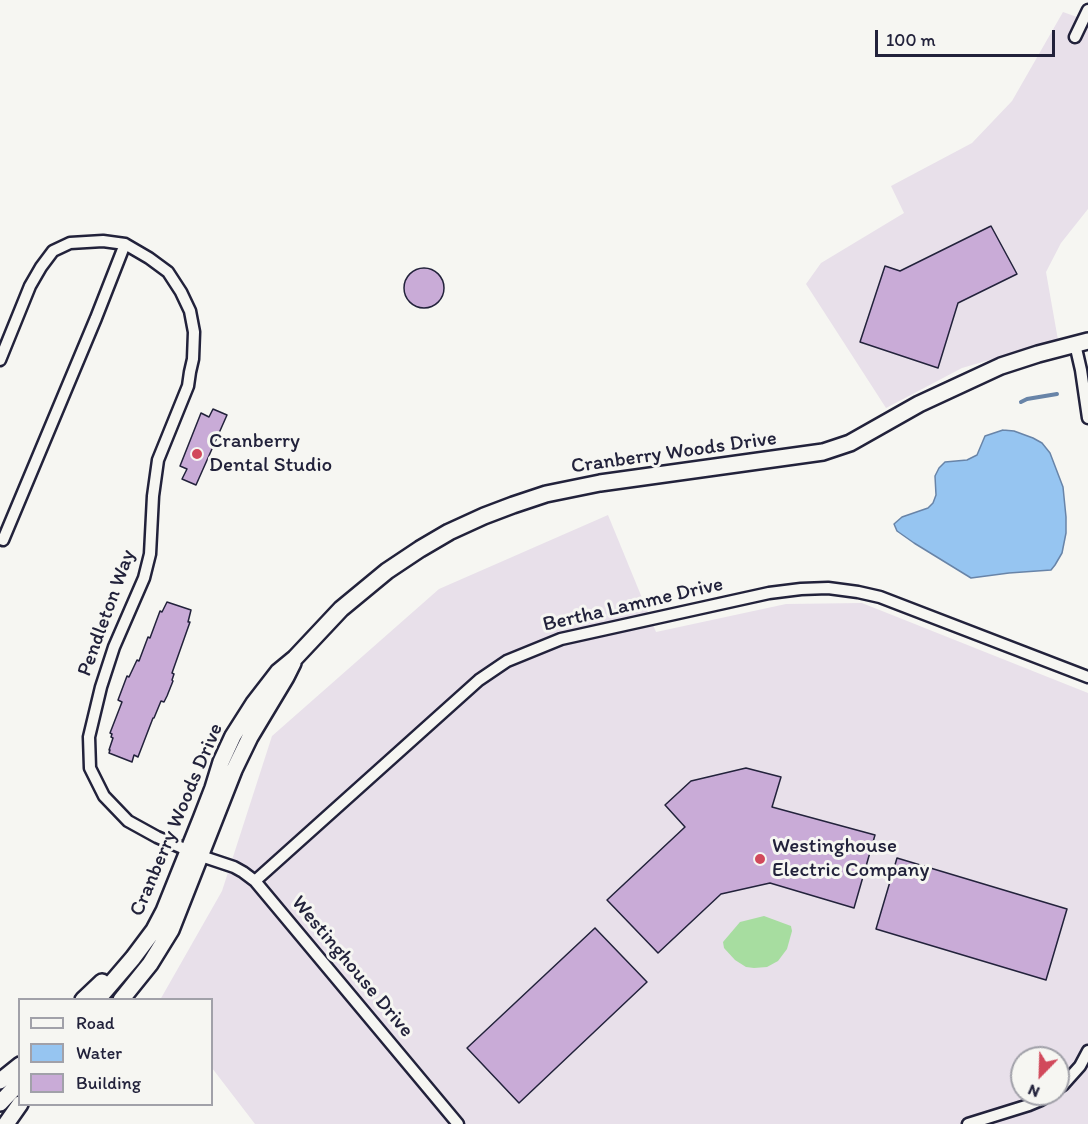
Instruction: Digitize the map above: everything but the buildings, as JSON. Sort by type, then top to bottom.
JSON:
[{"type":"street","points":[[1075,37],[1088,10]]},
{"type":"street","name":"Pendleton Way","points":[[0,360],[30,286],[41,267],[53,251],[70,243],[103,241],[125,244],[168,272],[190,311],[194,332],[193,359],[188,386],[158,459],[153,496],[150,554],[144,578],[114,647],[101,687],[89,737],[90,768],[104,796],[128,821],[157,837],[195,853]]},
{"type":"street","points":[[2,544],[125,244]]},
{"type":"street","points":[[1081,343],[1081,370],[1088,418]]},
{"type":"street","name":"Cranberry Woods Drive","points":[[122,998],[165,942],[177,917],[221,762],[244,717],[278,672],[295,658],[341,609],[387,571],[449,532],[484,516],[546,494],[600,483],[823,453],[850,443],[919,404],[1000,366],[1081,343]]},
{"type":"street","points":[[0,528],[2,544]]},
{"type":"street","name":"Bertha Lamme Drive","points":[[255,881],[479,681],[507,661],[561,639],[769,593],[828,588],[880,597],[1088,677]]},
{"type":"street","name":"Cranberry Woods Drive","points":[[98,998],[154,930],[195,853]]},
{"type":"street","name":"Westinghouse Drive","points":[[195,853],[234,867],[255,881],[458,1124]]},
{"type":"street","points":[[84,998],[97,985],[133,958]]},
{"type":"street","points":[[1070,1077],[1080,1066],[1088,1051]]},
{"type":"street","points":[[0,1081],[18,1067]]},
{"type":"street","points":[[0,1103],[18,1084]]},
{"type":"street","points":[[6,1124],[19,1106]]},
{"type":"street","points":[[968,1124],[1029,1106]]},
{"type":"shaded area","points":[[1063,12],[1088,21],[1088,209],[1061,243],[1046,272],[1058,340],[962,368],[886,408],[806,284],[821,263],[904,213],[891,186],[972,143],[1012,101]]},
{"type":"shaded area","points":[[608,515],[656,632],[786,604],[862,603],[1088,693],[1088,1124],[255,1124],[213,1069],[213,998],[161,998],[222,891],[272,736],[439,589]]},
{"type":"green space","points":[[764,916],[791,926],[792,931],[787,949],[778,961],[767,967],[746,967],[735,960],[724,948],[723,942],[740,922]]},
{"type":"water","points":[[1003,430],[1014,431],[1033,438],[1042,443],[1050,453],[1063,487],[1066,533],[1062,553],[1051,570],[971,578],[914,543],[897,531],[894,524],[902,517],[928,508],[933,503],[936,495],[935,476],[945,462],[967,460],[977,455],[985,436]]},
{"type":"waterway","points":[[1021,402],[1057,394]]},
{"type":"place","name":"Cranberry Dental Studio","points":[[197,454]]},
{"type":"place","name":"Westinghouse Electric Company","points":[[760,859]]}]
